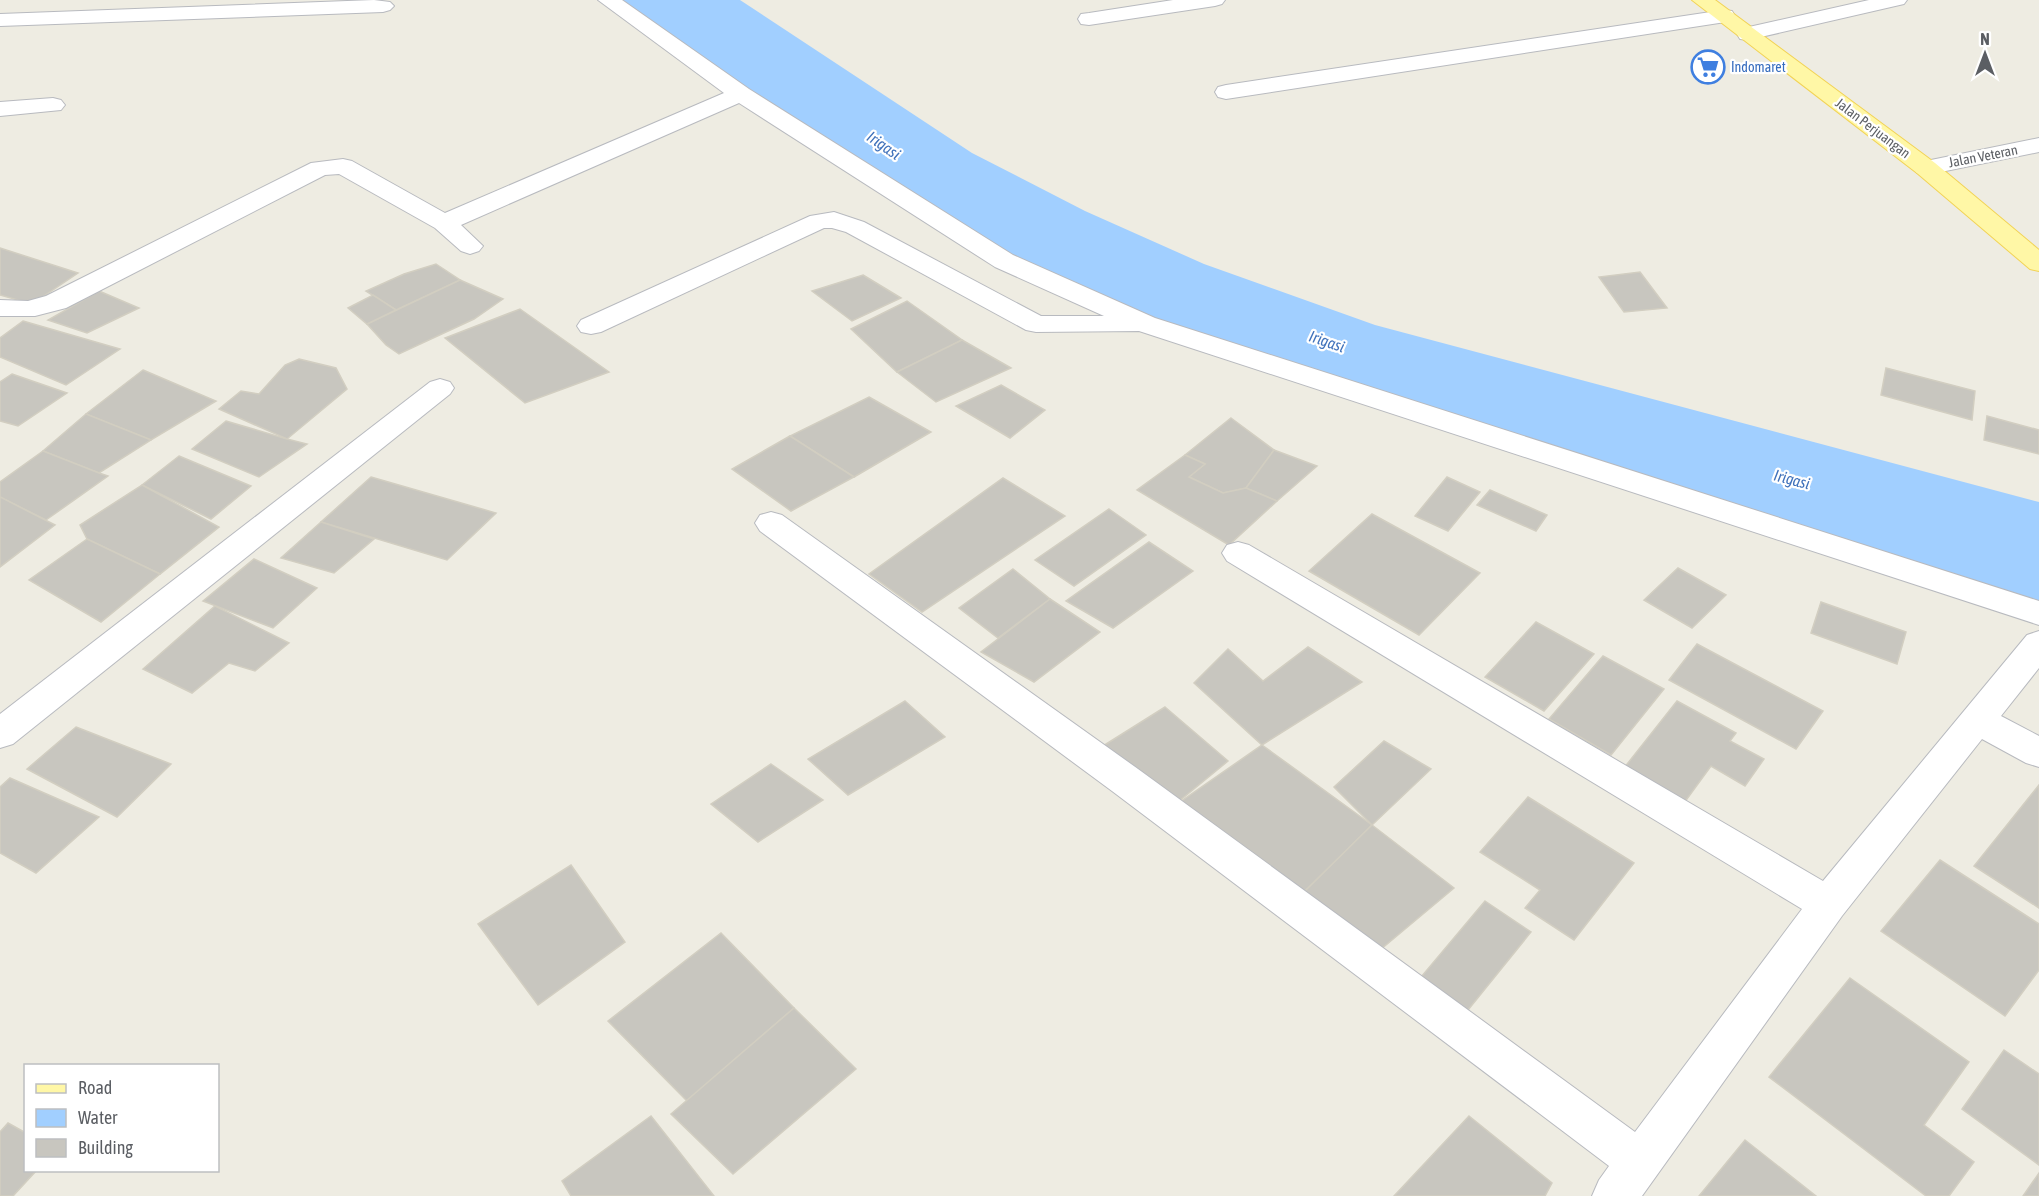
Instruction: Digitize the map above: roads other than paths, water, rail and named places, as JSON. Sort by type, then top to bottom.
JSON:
[{"type":"main road","name":"Jalan Perjuangan","points":[[1702,0],[1926,168],[2039,263]]},
{"type":"street","points":[[198,0],[217,12]]},
{"type":"street","points":[[608,0],[741,94],[1004,261],[1145,324],[2039,613]]},
{"type":"street","points":[[1089,19],[1215,0]]},
{"type":"street","points":[[1748,34],[1897,0]]},
{"type":"street","points":[[0,20],[383,6]]},
{"type":"street","points":[[1226,92],[1724,16]]},
{"type":"street","points":[[444,223],[741,94]]},
{"type":"street","points":[[0,109],[53,105]]},
{"type":"street","name":"Jalan Veteran","points":[[1926,168],[2039,145]]},
{"type":"street","points":[[0,308],[38,309],[56,302],[320,168],[343,166],[444,223],[470,246]]},
{"type":"street","points":[[591,326],[819,221],[834,220],[855,227],[1036,324],[1145,324]]},
{"type":"street","points":[[0,734],[440,388]]},
{"type":"street","points":[[771,523],[1134,786],[1640,1162]]},
{"type":"street","points":[[1238,553],[1828,904]]},
{"type":"street","points":[[1615,1196],[1828,904],[1977,720],[2037,650]]},
{"type":"street","points":[[1977,720],[2039,753]]},
{"type":"water","name":"Irigasi","points":[[621,0],[740,0],[972,153],[1085,211],[1204,264],[1375,325],[2039,502],[2039,602],[1147,322],[910,205]]},
{"type":"place","name":"Indomaret","points":[[1708,67]]}]
